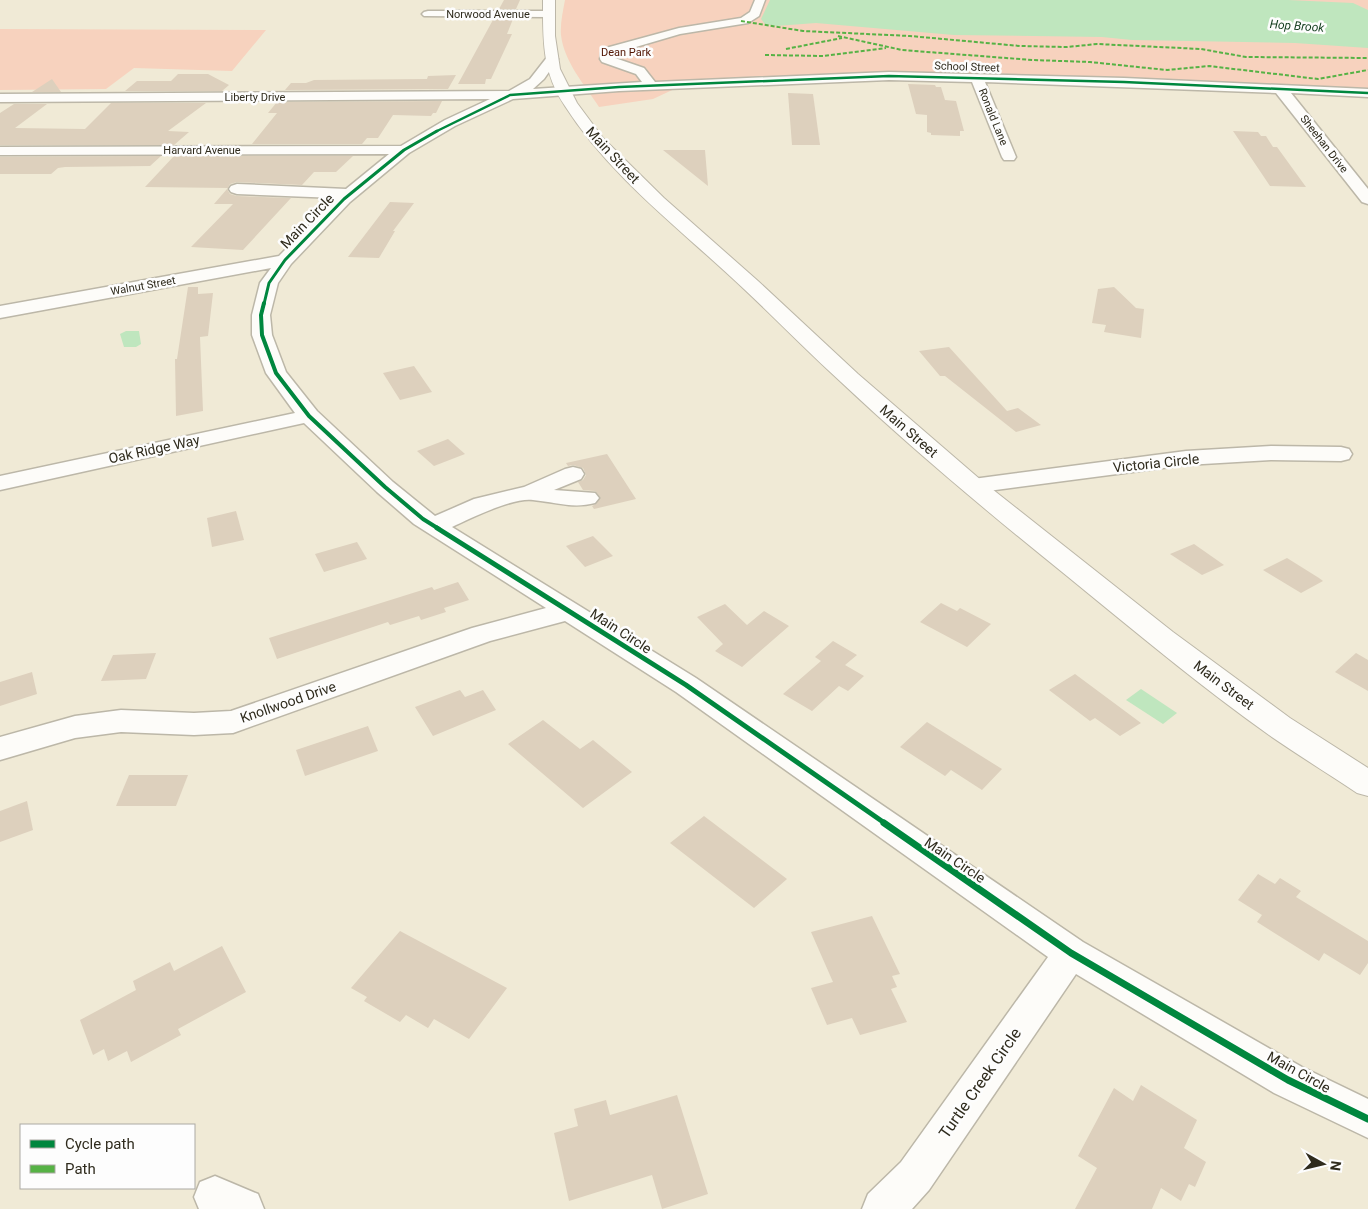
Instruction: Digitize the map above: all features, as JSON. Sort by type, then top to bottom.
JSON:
[{"type":"main road","name":"Main Street","points":[[549,0],[548,14],[553,69],[574,110],[598,141],[658,202],[850,379],[973,486],[1168,643],[1279,726],[1368,784]]},
{"type":"street","points":[[651,86],[640,71],[606,59],[606,52],[679,30],[744,20],[755,14],[760,0]]},
{"type":"street","name":"Norwood Avenue","points":[[428,14],[548,14]]},
{"type":"street","name":"Main Circle","points":[[552,58],[546,69],[535,81],[518,93],[450,124],[404,150],[350,194],[285,260],[269,283],[261,315],[262,335],[276,373],[309,416],[385,487],[434,526],[686,685],[1071,953],[1288,1080],[1368,1119]]},
{"type":"street","name":"School Street","points":[[564,90],[880,76],[1368,93]]},
{"type":"street","name":"Ronald Lane","points":[[977,78],[1009,157]]},
{"type":"street","name":"Sheehan Drive","points":[[1280,89],[1368,199]]},
{"type":"street","name":"Main Circle","points":[[510,95],[564,90]]},
{"type":"street","name":"Liberty Drive","points":[[0,98],[510,95]]},
{"type":"street","name":"Harvard Avenue","points":[[0,151],[404,150]]},
{"type":"street","points":[[236,189],[350,194]]},
{"type":"street","name":"Walnut Street","points":[[0,312],[285,260]]},
{"type":"street","name":"Oak Ridge Way","points":[[0,483],[309,416]]},
{"type":"street","name":"Victoria Circle","points":[[973,486],[1186,458],[1271,453],[1341,454]]},
{"type":"street","points":[[434,526],[482,504],[532,492],[573,474]]},
{"type":"street","points":[[532,492],[551,497],[577,500],[587,498]]},
{"type":"street","name":"Knollwood Drive","points":[[0,749],[75,727],[121,721],[194,724],[233,722],[482,634],[569,611]]},
{"type":"street","name":"Turtle Creek Circle","points":[[883,1209],[915,1176],[1071,953]]},
{"type":"green space","name":"Dean Park","points":[[565,0],[1368,0],[1368,92],[945,75],[683,85],[653,99],[599,107],[566,55],[561,35]]},
{"type":"green space","points":[[0,29],[266,30],[232,71],[134,68],[106,89],[0,90]]},
{"type":"water","name":"Hop Brook","points":[[770,0],[1288,0],[1353,3],[1368,10],[1368,48],[1295,43],[954,35],[816,23],[776,26],[765,24],[761,19]]},
{"type":"water","points":[[126,331],[139,331],[141,344],[136,347],[124,347],[120,334]]},
{"type":"water","points":[[1141,689],[1177,713],[1163,724],[1126,700]]},
{"type":"building","points":[[504,0],[520,0],[516,9],[499,9]]},
{"type":"building","points":[[494,18],[513,19],[507,34],[512,34],[491,79],[486,79],[485,84],[458,84]]},
{"type":"building","points":[[178,74],[208,74],[229,85],[222,91],[125,91],[137,81],[171,81]]},
{"type":"building","points":[[456,75],[448,89],[285,90],[291,83],[306,83],[314,80],[427,79],[428,76]]},
{"type":"building","points":[[52,79],[61,92],[32,92]]},
{"type":"building","points":[[908,84],[941,87],[945,100],[956,101],[964,131],[960,131],[960,136],[931,135],[931,133],[927,132],[927,115],[916,114]]},
{"type":"building","points":[[788,93],[813,94],[820,145],[792,145]]},
{"type":"building","points":[[442,101],[436,113],[433,113],[431,116],[393,115],[378,138],[367,138],[362,144],[252,144],[277,113],[268,113],[277,102]]},
{"type":"building","points":[[111,103],[206,103],[168,131],[189,132],[174,145],[0,145],[0,113],[14,104],[47,104],[15,128],[85,129]]},
{"type":"building","points":[[1233,131],[1258,132],[1261,136],[1266,136],[1273,147],[1277,147],[1306,187],[1270,186]]},
{"type":"building","points":[[663,150],[705,150],[708,186]]},
{"type":"building","points":[[161,156],[150,166],[65,167],[58,168],[51,174],[0,174],[0,157]]},
{"type":"building","points":[[174,156],[353,156],[336,172],[314,172],[302,185],[237,182],[230,184],[228,188],[145,187]]},
{"type":"building","points":[[227,189],[230,194],[237,196],[291,198],[243,250],[191,247],[233,204],[214,204]]},
{"type":"building","points":[[390,202],[414,203],[393,231],[395,231],[379,258],[348,257]]},
{"type":"building","points":[[188,287],[198,287],[198,294],[213,293],[208,336],[200,337],[203,411],[176,416],[175,359],[177,359]]},
{"type":"building","points":[[1114,287],[1136,308],[1144,309],[1141,338],[1104,332],[1106,325],[1092,323],[1098,289]]},
{"type":"building","points":[[949,347],[1007,411],[1018,408],[1041,425],[1016,432],[945,376],[940,376],[919,351]]},
{"type":"building","points":[[414,366],[432,392],[400,400],[383,373]]},
{"type":"building","points":[[448,439],[465,454],[434,466],[417,451]]},
{"type":"building","points":[[607,454],[636,499],[594,509],[592,506],[596,504],[600,497],[595,491],[583,490],[578,482],[583,480],[586,475],[583,468],[573,465],[568,466],[566,463]]},
{"type":"building","points":[[236,511],[244,540],[212,547],[207,518]]},
{"type":"building","points":[[593,536],[613,556],[585,567],[566,546]]},
{"type":"building","points":[[357,542],[367,559],[324,572],[315,554]]},
{"type":"building","points":[[1194,544],[1224,565],[1202,575],[1170,554]]},
{"type":"building","points":[[1287,558],[1323,581],[1301,593],[1263,570]]},
{"type":"building","points":[[458,582],[469,600],[444,608],[446,612],[421,620],[419,616],[390,625],[388,622],[277,659],[269,638],[432,587],[434,590]]},
{"type":"building","points":[[941,603],[957,611],[960,608],[991,624],[967,647],[920,622]]},
{"type":"building","points":[[725,604],[747,625],[764,611],[789,626],[742,667],[715,651],[723,644],[697,617]]},
{"type":"building","points":[[833,641],[857,655],[845,665],[864,676],[848,691],[839,686],[812,711],[783,694],[821,661],[815,657]]},
{"type":"building","points":[[156,653],[146,679],[101,681],[113,655]]},
{"type":"building","points":[[1356,653],[1368,660],[1368,691],[1335,672]]},
{"type":"building","points":[[32,672],[37,694],[0,706],[0,682]]},
{"type":"building","points":[[1075,674],[1141,723],[1120,736],[1095,718],[1090,721],[1049,690]]},
{"type":"building","points":[[460,690],[465,697],[483,690],[496,710],[433,736],[415,707]]},
{"type":"building","points":[[543,720],[580,749],[593,740],[632,772],[583,808],[508,744]]},
{"type":"building","points":[[927,722],[1002,769],[982,790],[951,770],[945,776],[900,747]]},
{"type":"building","points":[[368,726],[378,751],[305,776],[296,750]]},
{"type":"building","points":[[129,775],[188,775],[176,806],[116,806]]},
{"type":"building","points":[[27,801],[33,830],[0,842],[0,811]]},
{"type":"building","points":[[704,816],[787,879],[754,908],[670,843]]},
{"type":"building","points":[[1258,874],[1275,884],[1280,878],[1301,891],[1296,897],[1368,941],[1368,963],[1360,975],[1324,953],[1319,961],[1257,922],[1262,915],[1238,900]]},
{"type":"building","points":[[872,916],[900,974],[892,976],[897,987],[891,989],[907,1022],[860,1035],[852,1018],[827,1025],[811,988],[833,982],[811,932]]},
{"type":"building","points":[[400,931],[507,988],[469,1039],[434,1019],[428,1028],[406,1015],[400,1022],[364,1001],[367,997],[351,988]]},
{"type":"building","points":[[222,946],[246,992],[178,1029],[181,1035],[131,1062],[127,1051],[108,1061],[104,1049],[93,1055],[80,1020],[136,990],[133,981],[170,962],[174,971]]},
{"type":"building","points":[[1141,1085],[1197,1120],[1184,1148],[1206,1162],[1195,1187],[1189,1184],[1181,1201],[1161,1188],[1152,1209],[1075,1209],[1097,1168],[1078,1156],[1114,1088],[1133,1101]]},
{"type":"building","points":[[677,1095],[708,1194],[662,1209],[652,1175],[569,1201],[554,1133],[578,1126],[574,1109],[606,1100],[610,1115]]},
{"type":"marked path","points":[[741,21],[803,31],[910,36],[1020,46],[1067,47],[1097,44],[1201,49],[1246,57],[1368,58]]},
{"type":"marked path","points":[[838,36],[902,50],[1032,60],[1090,62],[1167,70],[1209,66],[1318,79],[1368,70]]},
{"type":"marked path","points":[[786,49],[828,39],[842,38]]},
{"type":"marked path","points":[[765,55],[823,56],[886,48]]},
{"type":"cycle path","points":[[1368,93],[1124,82],[889,76],[619,87],[510,95],[450,123],[404,150],[344,199],[285,260],[269,283],[261,315],[262,335],[276,373],[309,416],[385,487],[423,519],[686,685],[1071,953],[1288,1080],[1368,1119]]}]
